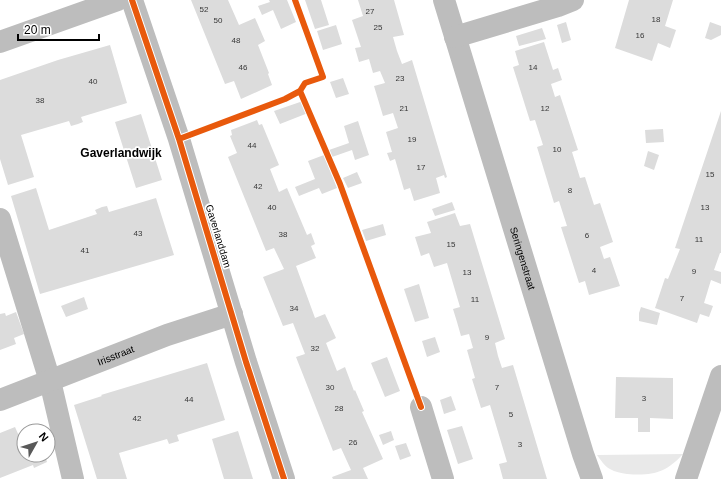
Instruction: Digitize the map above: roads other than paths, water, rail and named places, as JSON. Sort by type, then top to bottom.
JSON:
[{"type":"street","points":[[0,42],[118,0]]},
{"type":"street","name":"Gaverlanddam","points":[[132,0],[179,138],[246,362],[284,479]]},
{"type":"street","name":"Seringenstraat","points":[[444,0],[583,454],[592,479]]},
{"type":"street","points":[[455,37],[558,6],[573,0]]},
{"type":"street","points":[[0,219],[50,381],[73,479]]},
{"type":"street","name":"Irisstraat","points":[[0,400],[167,335],[232,314]]},
{"type":"street","points":[[686,479],[721,376]]},
{"type":"street","points":[[421,407],[443,479]]},
{"type":"district","name":"Gaverlandwijk","points":[[121,153]]}]
